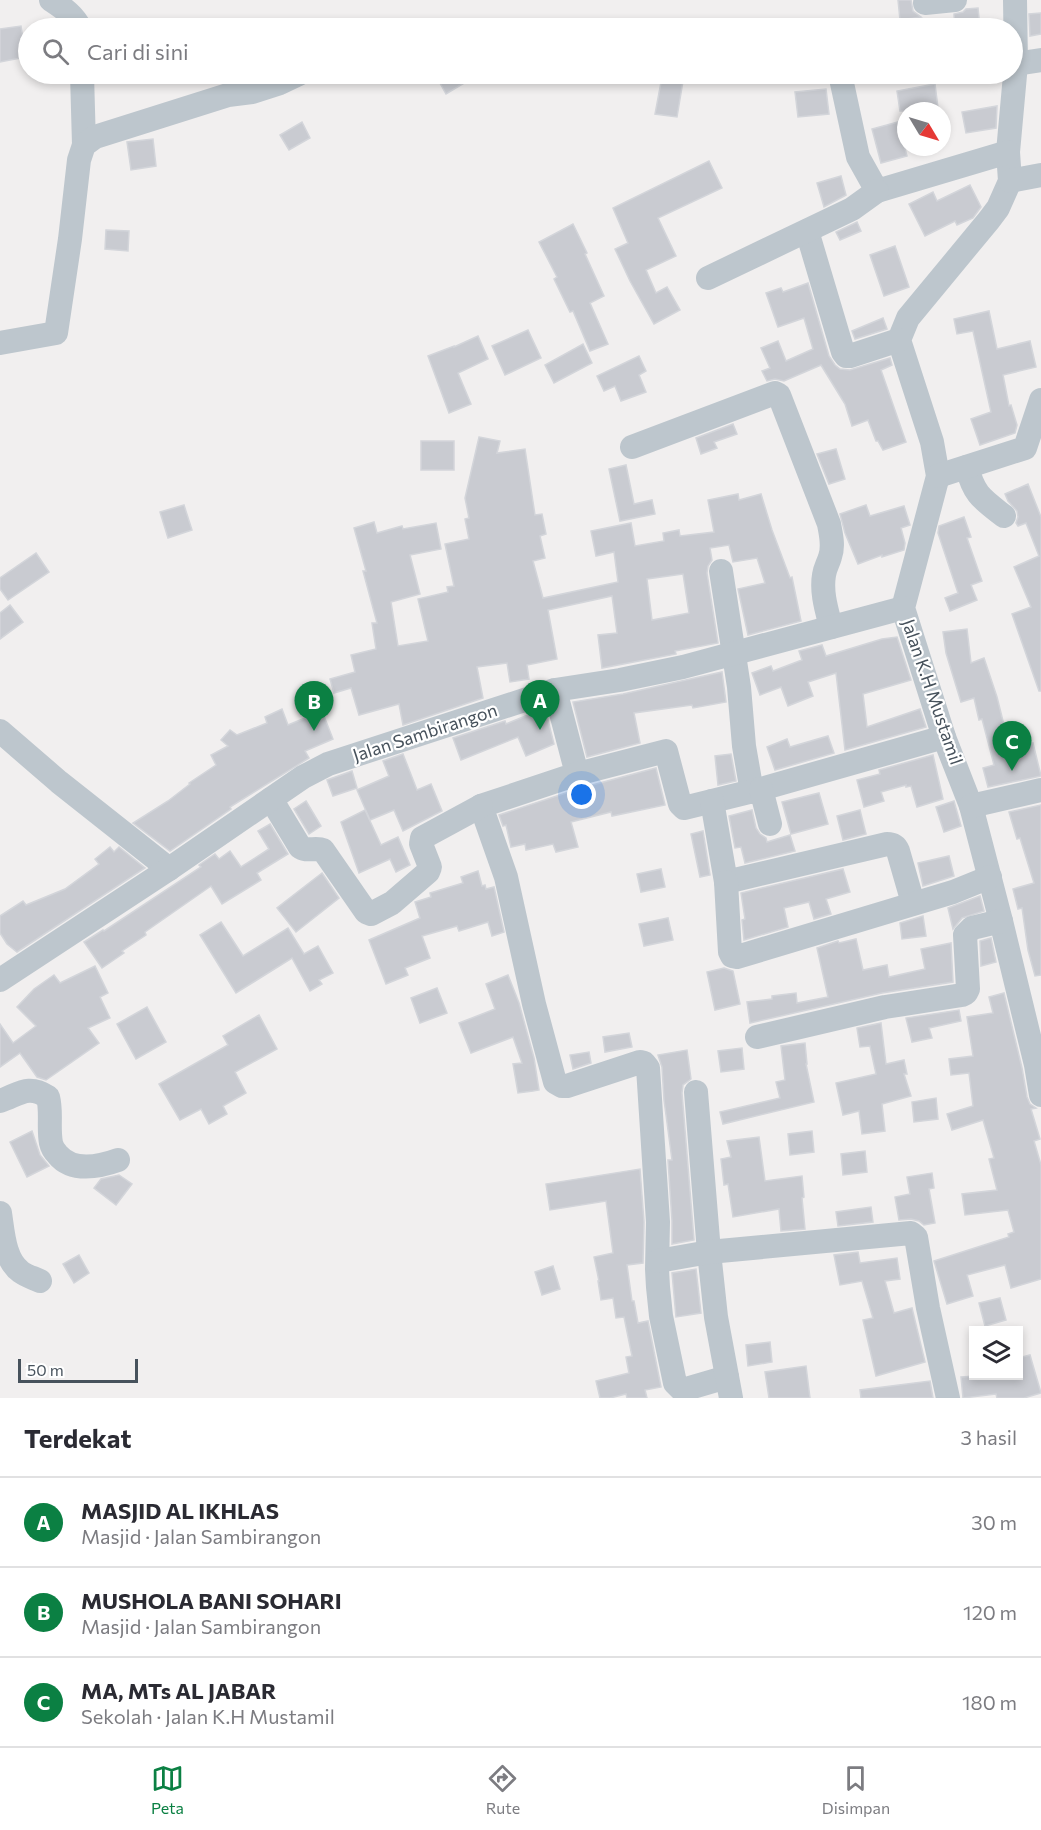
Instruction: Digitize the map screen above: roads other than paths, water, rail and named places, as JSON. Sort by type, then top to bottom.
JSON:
[{"type":"street","points":[[51,0],[74,18]]},
{"type":"street","points":[[925,3],[955,0]]},
{"type":"street","points":[[1015,0],[1015,18]]},
{"type":"street","points":[[1023,63],[1041,60]]},
{"type":"street","points":[[0,343],[56,333],[79,160],[84,146],[82,84]]},
{"type":"street","points":[[84,146],[95,137],[228,95],[252,92],[277,84]]},
{"type":"street","points":[[842,84],[858,157],[877,191]]},
{"type":"street","points":[[807,231],[846,356],[899,340],[908,318],[998,208],[1010,181],[1008,152],[1014,84]]},
{"type":"street","points":[[708,278],[852,209],[877,191],[1008,152]]},
{"type":"street","points":[[1010,181],[1041,175]]},
{"type":"street","name":"Jalan K.H Mustamil","points":[[899,340],[932,442],[938,476],[903,608],[944,737],[971,806],[1038,1064],[1041,1095]]},
{"type":"street","points":[[632,447],[775,393],[779,395],[829,524],[832,543],[831,556],[823,578],[831,627]]},
{"type":"street","points":[[938,476],[1033,447],[1041,400]]},
{"type":"street","points":[[967,467],[978,495],[1004,516]]},
{"type":"street","points":[[721,571],[741,699],[744,746],[756,790],[770,824]]},
{"type":"street","name":"Jalan Sambirangon","points":[[0,980],[169,869],[303,777],[328,764],[555,690],[683,667],[903,608]]},
{"type":"street","points":[[555,690],[577,774]]},
{"type":"street","points":[[0,731],[58,782],[169,869]]},
{"type":"street","points":[[272,799],[300,847],[323,850],[366,912],[371,914],[392,903],[428,872],[430,867],[420,844],[422,838],[481,806],[577,774],[666,751],[681,806],[684,808],[944,737]]},
{"type":"street","points":[[971,806],[1041,790]]},
{"type":"street","points":[[712,801],[726,882],[730,952],[734,957],[953,892],[990,877]]},
{"type":"street","points":[[481,806],[506,877],[529,984],[555,1082],[567,1086],[640,1062],[648,1068],[658,1222],[661,1316],[675,1383],[681,1389],[729,1388],[716,1317],[696,1092]]},
{"type":"street","points":[[726,882],[892,844],[898,852],[913,903]]},
{"type":"street","points":[[757,1037],[885,1007],[962,995],[968,989],[966,935],[972,928],[1001,921]]},
{"type":"street","points":[[0,1101],[27,1089],[40,1092],[48,1097],[51,1108],[49,1126],[51,1147],[63,1162],[85,1167],[118,1160]]},
{"type":"street","points":[[0,1213],[11,1262],[21,1272],[39,1281]]},
{"type":"street","points":[[658,1261],[709,1252],[900,1234],[914,1235],[948,1398]]},
{"type":"place","name":"MASJID AL IKHLAS","points":[[540,730]]},
{"type":"place","name":"MUSHOLA BANI SOHARI","points":[[314,731]]},
{"type":"place","name":"MA, MTs AL JABAR","points":[[1012,771]]}]
